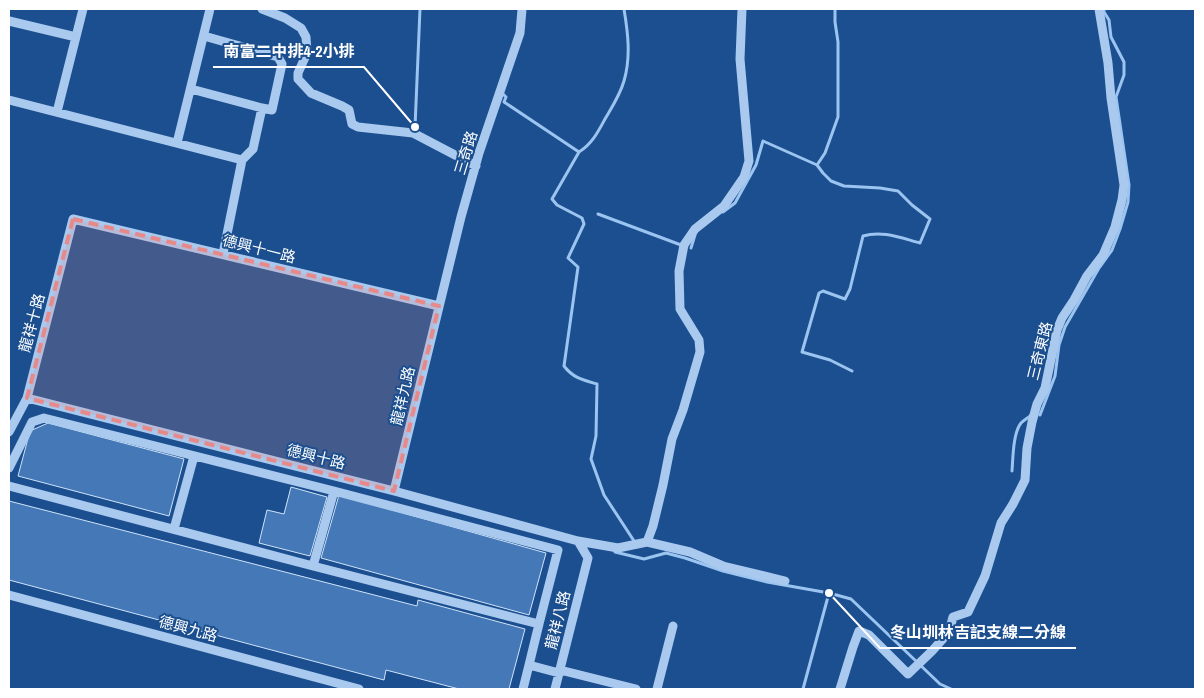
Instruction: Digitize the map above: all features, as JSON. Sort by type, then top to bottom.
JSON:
[{"type":"street","points":[[57,112],[83,9]]},
{"type":"street","points":[[177,143],[210,9]]},
{"type":"street","points":[[262,9],[285,18],[301,28],[306,37],[307,53],[298,73],[298,79],[311,93],[349,110],[352,124],[358,127],[413,133],[476,166]]},
{"type":"street","name":"三奇路","points":[[439,306],[479,153],[520,33],[522,9]]},
{"type":"street","points":[[742,9],[740,59],[749,161],[744,177],[724,206],[695,229],[684,245],[679,271],[680,309],[700,340],[700,352],[683,410],[672,439],[663,485],[647,542],[690,552],[723,566],[785,581]]},
{"type":"street","name":"三奇東路","points":[[840,689],[859,632],[869,634],[908,674],[949,632],[953,617],[968,612],[985,576],[1001,524],[1025,480],[1027,448],[1032,422],[1037,404],[1045,388],[1057,330],[1086,276],[1103,255],[1115,227],[1122,200],[1124,185],[1099,9]]},
{"type":"street","points":[[9,21],[76,37]]},
{"type":"street","points":[[191,89],[272,110],[282,64],[278,57],[204,36]]},
{"type":"street","points":[[9,100],[242,160]]},
{"type":"street","points":[[223,254],[242,160],[253,149],[262,108]]},
{"type":"street","name":"德興十一路","points":[[73,218],[439,306]]},
{"type":"street","name":"龍祥十路","points":[[9,432],[27,398],[73,218]]},
{"type":"street","name":"龍祥九路","points":[[394,491],[439,306]]},
{"type":"street","name":"德興十路","points":[[27,398],[394,491],[578,541],[618,548],[647,542]]},
{"type":"street","points":[[9,468],[32,422],[44,418],[558,550],[523,689]]},
{"type":"street","points":[[174,529],[194,456]]},
{"type":"street","points":[[9,486],[539,624]]},
{"type":"street","points":[[313,566],[334,492]]},
{"type":"street","name":"龍祥八路","points":[[555,689],[588,558],[578,541]]},
{"type":"street","name":"德興九路","points":[[9,595],[359,689]]},
{"type":"street","points":[[657,689],[673,626]]},
{"type":"street","points":[[529,665],[636,689]]},
{"type":"highlighted area","points":[[73,219],[439,306],[394,491],[27,398]]},
{"type":"building","points":[[48,423],[184,459],[169,516],[18,476],[30,431]]},
{"type":"building","points":[[291,487],[327,497],[310,556],[259,543],[267,510],[284,514]]},
{"type":"building","points":[[339,495],[546,553],[529,615],[321,558]]},
{"type":"building","points":[[9,501],[417,606],[418,600],[525,629],[509,689],[459,689],[386,670],[384,680],[9,580]]},
{"type":"waterway","points":[[415,127],[420,9]]},
{"type":"waterway","points":[[624,9],[628,36],[628,54],[622,86],[616,101],[597,133],[588,145],[579,152],[552,199],[557,205],[582,218],[584,224],[568,258],[578,267],[564,366],[575,376],[597,384],[596,436],[591,459],[604,495],[636,544]]},
{"type":"waterway","points":[[835,9],[838,42],[838,117],[825,153],[817,165],[831,181],[844,186],[898,191],[930,219],[920,243],[884,234],[863,236],[850,289],[845,299],[823,291],[819,293],[802,352],[830,360],[852,371]]},
{"type":"waterway","points":[[1040,415],[1055,376],[1059,345],[1065,327],[1099,268],[1112,250],[1128,202],[1129,185],[1116,97],[1124,75],[1124,62],[1111,37],[1109,20],[1104,9]]},
{"type":"waterway","points":[[501,92],[506,97],[504,102],[579,152]]},
{"type":"waterway","points":[[723,212],[735,203],[756,165],[763,141],[817,165]]},
{"type":"waterway","points":[[598,214],[681,245]]},
{"type":"waterway","points":[[691,248],[695,235]]},
{"type":"waterway","points":[[1012,471],[1018,427],[1031,415]]},
{"type":"waterway","points":[[615,552],[644,559],[666,553],[723,571],[767,582],[829,593],[851,599],[940,684],[951,689]]},
{"type":"waterway","points":[[803,689],[829,593]]},
{"type":"place","name":"南富二中排4-2小排","points":[[415,127]]},
{"type":"place","name":"冬山圳林吉記支線二分線","points":[[829,593]]}]
